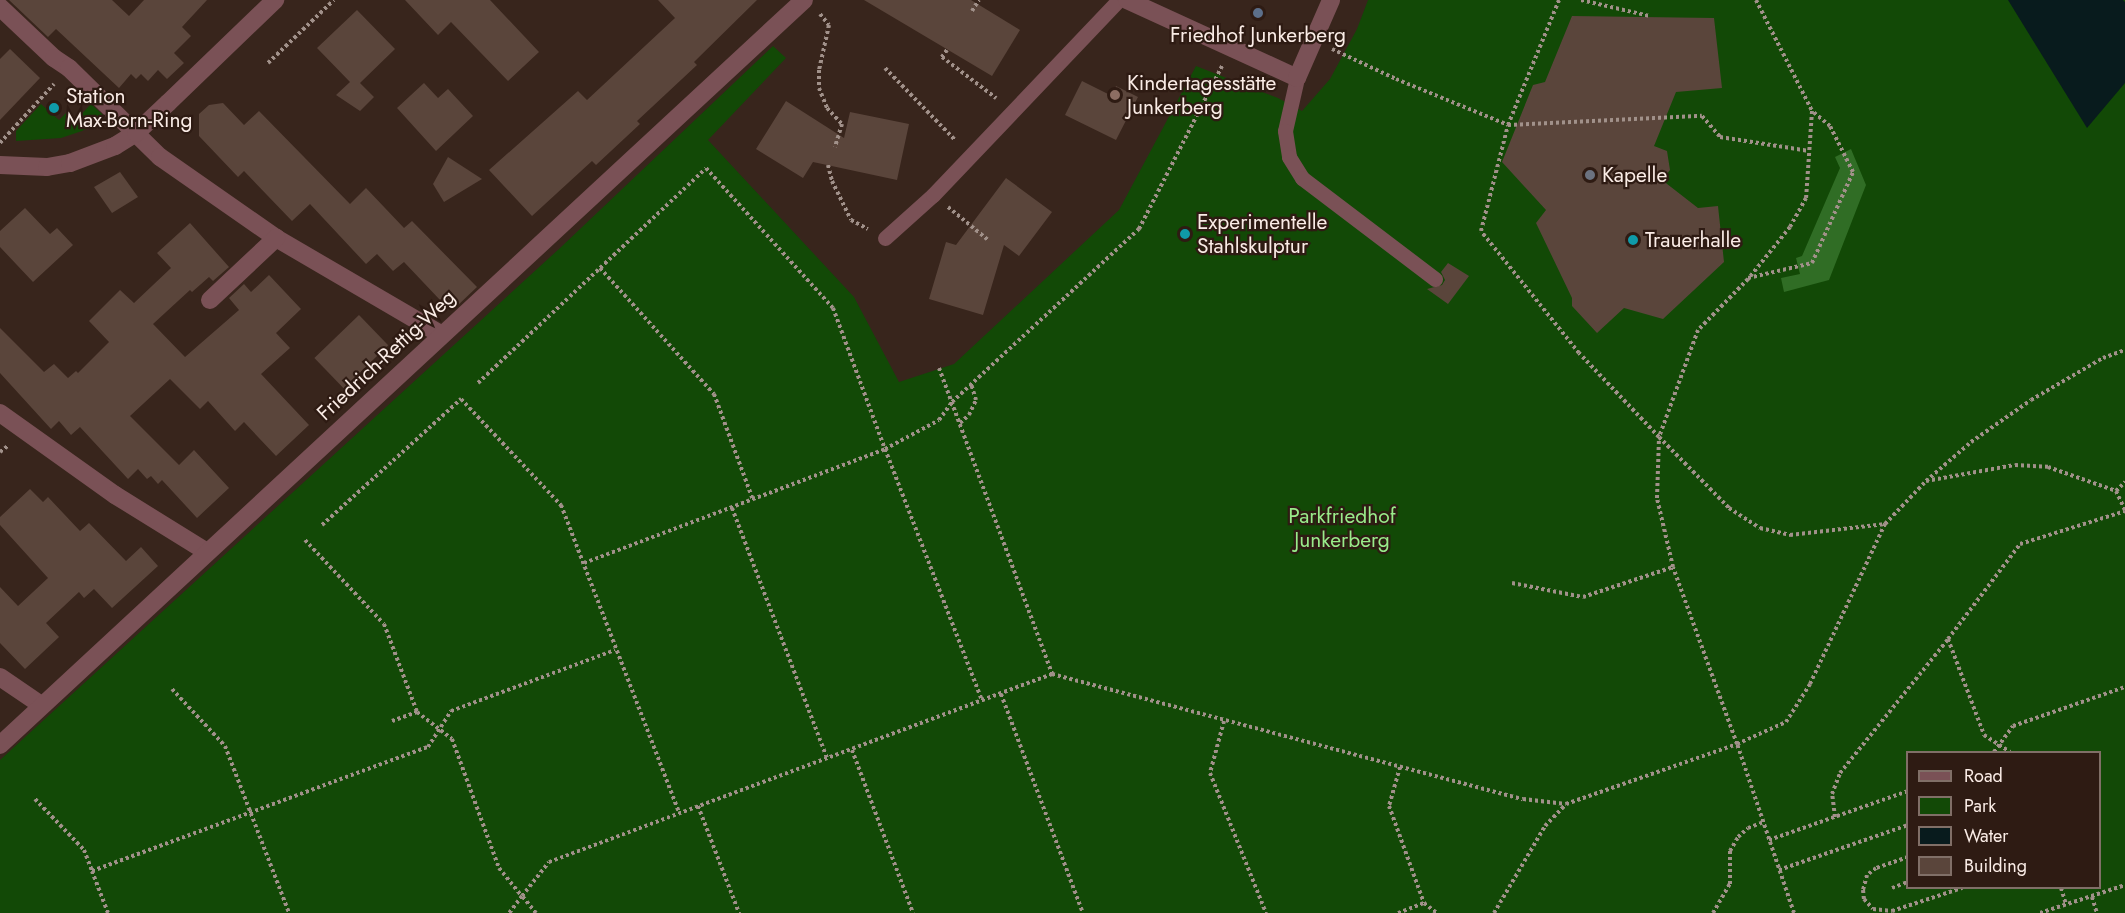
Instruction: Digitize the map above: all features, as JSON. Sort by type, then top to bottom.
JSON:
[{"type":"street","points":[[0,165],[47,167],[70,163],[115,146],[136,132],[275,0]]},
{"type":"street","points":[[1127,0],[1297,78],[1315,42],[1331,0]]},
{"type":"street","name":"Friedrich-Rettig-Weg","points":[[0,745],[442,335],[809,4]]},
{"type":"street","points":[[0,7],[54,58],[69,68],[160,158],[276,238],[442,335]]},
{"type":"street","points":[[210,300],[276,238]]},
{"type":"street","points":[[0,413],[115,495],[207,552]]},
{"type":"street","points":[[0,677],[41,705]]},
{"type":"lane","points":[[885,238],[933,195],[1119,0]]},
{"type":"lane","points":[[1297,78],[1285,131],[1288,157],[1302,178],[1435,279]]},
{"type":"path","points":[[267,63],[334,0]]},
{"type":"path","points":[[972,11],[979,0]]},
{"type":"path","points":[[1559,0],[1508,125],[1481,231],[1579,353],[1729,508],[1760,528],[1790,535],[1885,524]]},
{"type":"path","points":[[1581,0],[1650,16]]},
{"type":"path","points":[[1748,279],[1812,263],[1853,172],[1830,126],[1812,111],[1756,0]]},
{"type":"path","points":[[809,4],[829,25],[819,79],[824,103],[842,124],[835,147]]},
{"type":"path","points":[[1315,42],[1396,79],[1508,125],[1702,116],[1720,137],[1809,151]]},
{"type":"path","points":[[584,562],[885,449],[939,420],[952,402],[1139,229],[1231,49]]},
{"type":"path","points":[[947,50],[942,57],[1014,111]]},
{"type":"path","points":[[0,143],[69,68]]},
{"type":"path","points":[[885,68],[971,156]]},
{"type":"path","points":[[1794,913],[1737,744],[1673,567],[1657,498],[1659,437],[1698,330],[1748,279],[1790,227],[1806,198],[1812,111]]},
{"type":"path","points":[[828,165],[832,181],[851,220],[885,238]]},
{"type":"path","points":[[478,383],[706,168],[833,308],[982,700]]},
{"type":"path","points":[[933,195],[988,240]]},
{"type":"path","points":[[600,268],[714,394],[753,500]]},
{"type":"path","points":[[509,913],[549,862],[1052,674],[1523,799],[1566,804],[1737,744],[1786,722],[1810,684],[1885,524],[1926,481],[1971,442],[2031,400],[2103,358],[2125,350]]},
{"type":"path","points":[[939,368],[1052,674]]},
{"type":"path","points":[[960,423],[969,415],[976,400],[972,384]]},
{"type":"path","points":[[322,525],[461,399],[561,505],[679,813]]},
{"type":"path","points":[[1835,817],[1832,794],[1840,773],[1948,639],[2020,544],[2125,511],[2116,491],[2048,467],[2015,465],[1926,481]]},
{"type":"path","points":[[2116,491],[2125,482]]},
{"type":"path","points":[[732,508],[827,758]]},
{"type":"path","points":[[305,540],[384,624],[417,712],[452,739],[499,868],[536,913]]},
{"type":"path","points":[[1512,583],[1582,597],[1673,567]]},
{"type":"path","points":[[1948,639],[1984,735],[2007,751]]},
{"type":"path","points":[[92,871],[428,747],[451,711],[615,650]]},
{"type":"path","points":[[1995,751],[2013,726],[2125,687]]},
{"type":"path","points":[[172,689],[225,746],[289,913]]},
{"type":"path","points":[[1001,694],[1083,913]]},
{"type":"path","points":[[392,721],[417,712]]},
{"type":"path","points":[[1224,721],[1210,773],[1266,913]]},
{"type":"path","points":[[852,750],[913,913]]},
{"type":"path","points":[[1400,767],[1389,806],[1424,903],[1437,913]]},
{"type":"path","points":[[1769,840],[1906,792]]},
{"type":"path","points":[[35,799],[84,850],[108,913]]},
{"type":"path","points":[[1494,913],[1545,826],[1566,804]]},
{"type":"path","points":[[698,806],[739,913]]},
{"type":"path","points":[[1713,913],[1730,884],[1730,851],[1738,837],[1748,828],[1764,822]]},
{"type":"path","points":[[1779,870],[1906,826]]},
{"type":"path","points":[[1906,858],[1876,868],[1868,875],[1863,890],[1864,898],[1873,909],[1880,912],[1892,911],[1959,889]]},
{"type":"path","points":[[1892,888],[1906,883]]},
{"type":"path","points":[[2040,913],[2125,885]]},
{"type":"path","points":[[2061,889],[2066,904]]},
{"type":"path","points":[[2092,897],[2097,913]]},
{"type":"path","points":[[1398,913],[1424,903]]},
{"type":"green space","name":"Parkfriedhof Junkerberg","points":[[1368,0],[2125,0],[2125,913],[0,913],[0,760],[560,248],[773,46],[786,58],[708,140],[854,297],[899,382],[954,364],[1119,210],[1196,66],[1278,98],[1302,111],[1330,79],[1357,29]]},
{"type":"green space","points":[[41,104],[59,120],[67,112],[76,120],[91,104],[103,115],[102,120],[82,131],[61,138],[16,141],[16,131]]},
{"type":"green space","points":[[1851,149],[1866,185],[1829,280],[1784,292],[1781,278],[1800,274],[1796,258],[1802,256],[1840,168],[1835,157]]},
{"type":"water","points":[[2008,0],[2123,0],[2125,2],[2125,83],[2087,128]]},
{"type":"building","points":[[9,0],[112,0],[129,16],[144,0],[207,0],[182,27],[191,36],[174,53],[184,63],[167,79],[158,70],[148,81],[141,74],[136,79],[131,74],[119,88],[56,29],[48,37]]},
{"type":"building","points":[[405,0],[490,0],[539,52],[508,81],[451,22],[438,35]]},
{"type":"building","points":[[658,0],[757,0],[694,62],[697,65],[637,121],[640,124],[596,165],[592,161],[532,216],[489,170],[578,91],[587,100],[675,18]]},
{"type":"building","points":[[864,0],[971,0],[1020,30],[992,76]]},
{"type":"building","points":[[357,10],[395,49],[360,83],[374,97],[360,111],[336,95],[350,82],[317,48]]},
{"type":"building","name":"Kapelle","points":[[1572,16],[1714,18],[1722,88],[1676,92],[1654,146],[1667,151],[1670,170],[1662,180],[1698,208],[1718,206],[1724,262],[1663,319],[1624,308],[1597,333],[1572,306],[1572,298],[1536,223],[1546,210],[1502,162],[1533,85],[1545,82]]},
{"type":"building","points":[[10,49],[40,78],[0,120],[0,59]]},
{"type":"building","points":[[1082,81],[1112,96],[1116,86],[1138,97],[1116,140],[1065,115]]},
{"type":"building","points":[[424,83],[438,98],[448,89],[473,116],[436,151],[397,108]]},
{"type":"building","points":[[786,101],[844,138],[850,112],[909,124],[897,180],[813,162],[803,178],[756,149]]},
{"type":"building","points":[[223,103],[244,125],[259,111],[350,204],[366,188],[404,228],[412,221],[477,287],[456,307],[445,295],[440,300],[404,262],[393,271],[377,254],[366,264],[310,204],[292,221],[244,171],[238,177],[199,136],[199,114],[209,105]]},
{"type":"building","points":[[448,157],[482,179],[444,202],[433,184]]},
{"type":"building","points":[[120,172],[138,197],[112,213],[94,187]]},
{"type":"building","points":[[1006,178],[1052,212],[1019,256],[1004,245],[983,315],[929,299],[946,242],[956,245]]},
{"type":"building","points":[[25,208],[50,234],[57,228],[73,245],[33,282],[0,247],[0,231]]},
{"type":"building","points":[[190,223],[229,267],[213,281],[209,277],[192,292],[190,290],[153,324],[185,357],[239,310],[229,298],[244,284],[251,292],[269,275],[301,309],[276,333],[290,348],[261,374],[309,425],[276,456],[244,422],[235,431],[208,401],[200,409],[170,379],[130,416],[179,465],[194,450],[229,488],[197,518],[162,480],[158,484],[151,476],[147,479],[138,469],[128,479],[80,427],[71,435],[59,421],[51,429],[0,373],[0,328],[44,372],[54,364],[68,378],[76,371],[78,373],[109,342],[89,321],[120,290],[134,303],[171,268],[157,253]]},
{"type":"building","points":[[1448,263],[1469,276],[1448,304],[1427,289],[1442,285],[1445,280],[1441,272]]},
{"type":"building","points":[[359,315],[388,345],[344,388],[314,358]]},
{"type":"building","points":[[30,489],[43,502],[48,497],[80,531],[89,523],[126,561],[141,547],[158,566],[112,608],[94,589],[84,598],[79,592],[46,623],[59,637],[25,669],[0,643],[0,587],[18,606],[48,578],[0,525],[0,517]]},
{"type":"place","name":"Friedhof Junkerberg","points":[[1258,13]]},
{"type":"place","name":"Kindertagesstätte Junkerberg","points":[[1115,95]]},
{"type":"place","name":"Station Max-Born-Ring","points":[[54,108]]},
{"type":"place","name":"Kapelle","points":[[1590,175]]},
{"type":"place","name":"Experimentelle Stahlskulptur","points":[[1185,234]]},
{"type":"place","name":"Trauerhalle","points":[[1633,240]]}]
